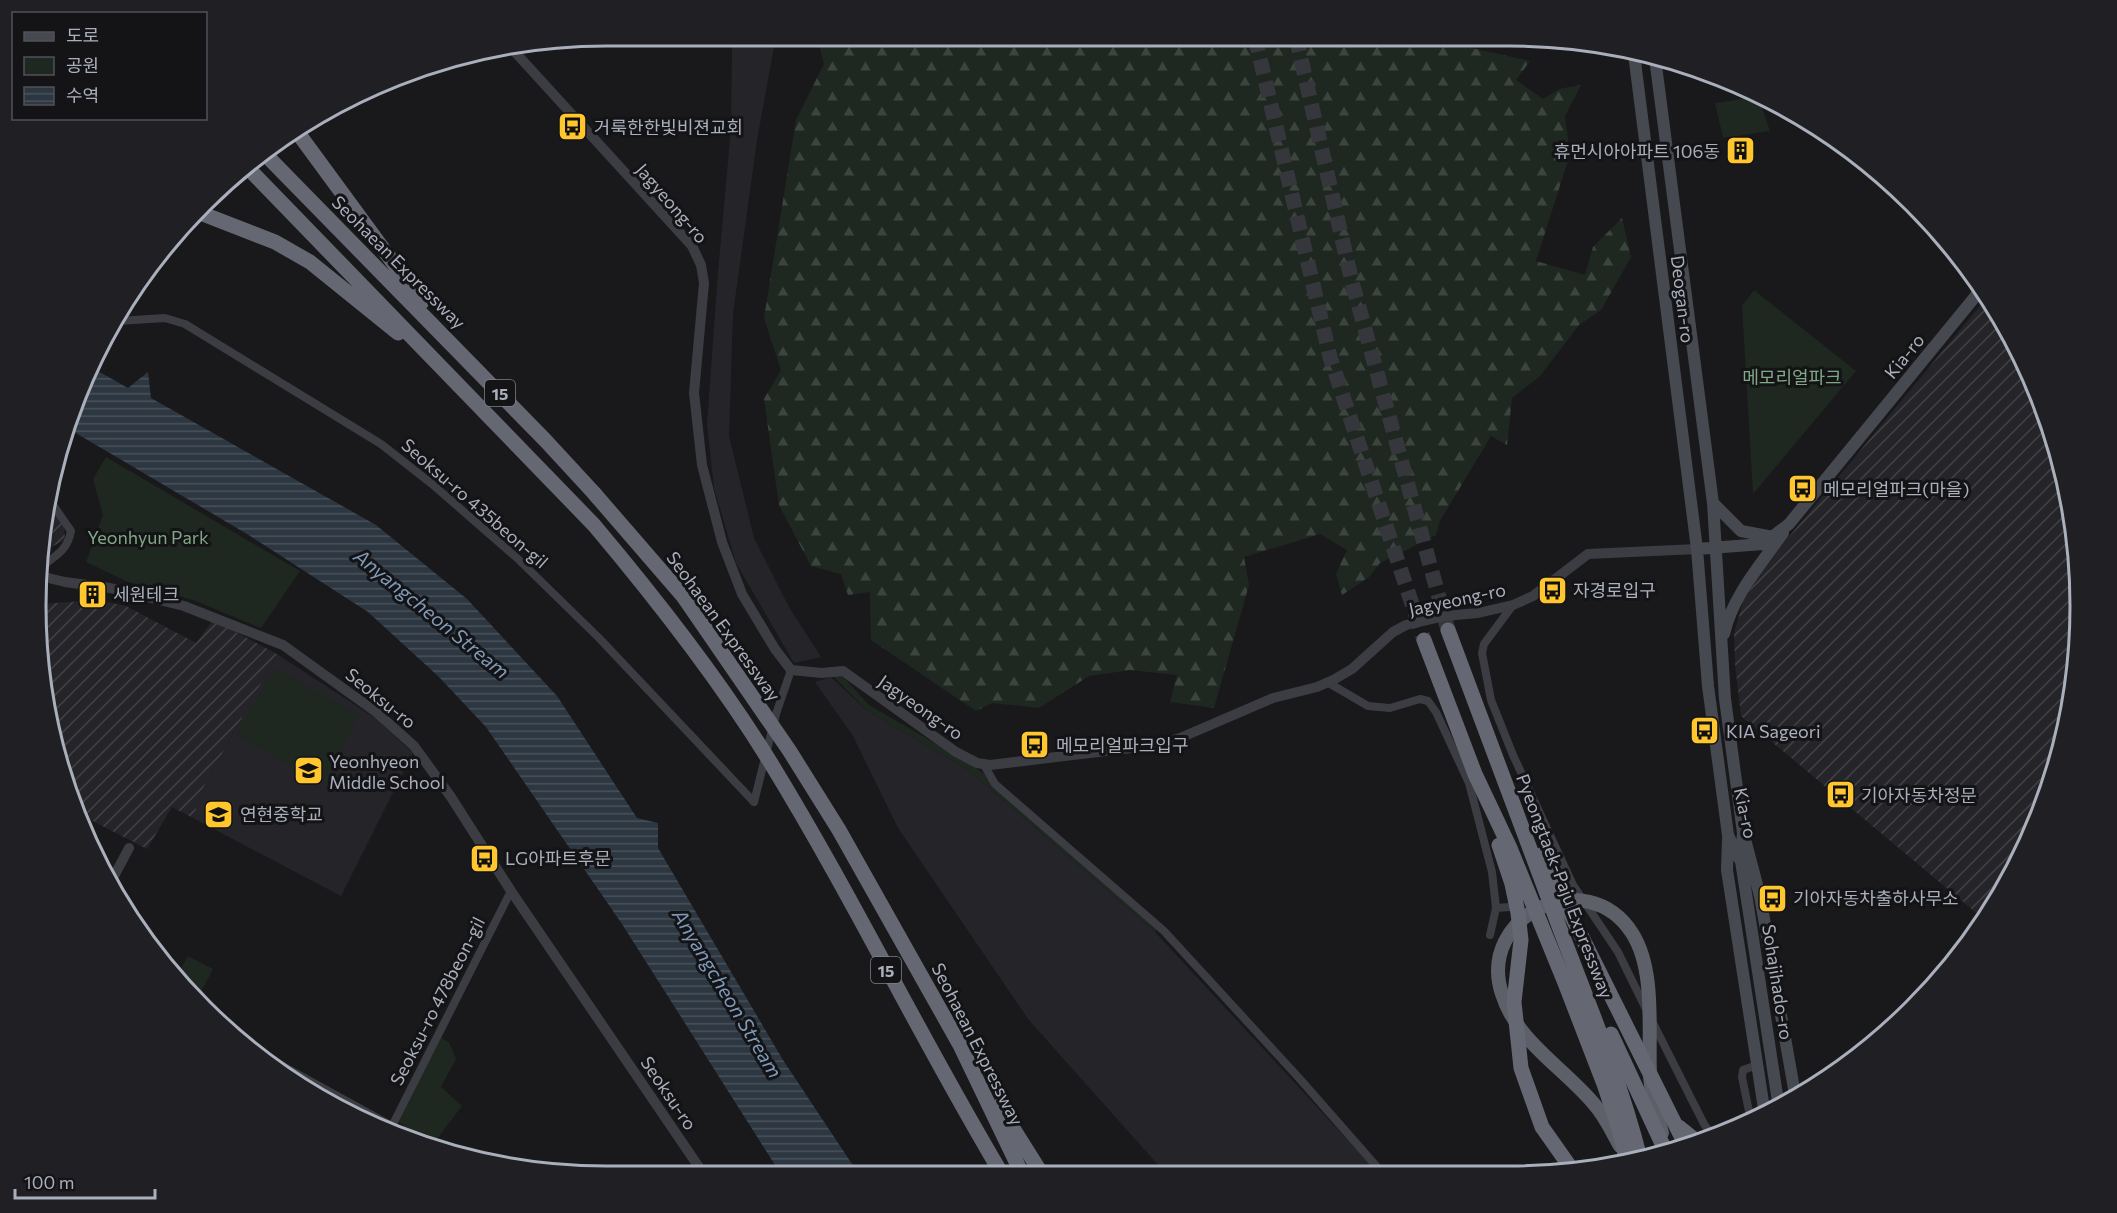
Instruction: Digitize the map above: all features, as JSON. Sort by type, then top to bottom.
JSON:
[{"type":"highway","points":[[301,137],[456,348]]},
{"type":"highway","name":"Seohaean Expressway","points":[[270,159],[456,348],[600,500],[682,596],[789,750],[839,830],[960,1045],[1018,1166]]},
{"type":"highway","name":"15","points":[[253,173],[594,525],[638,577],[704,664],[771,764],[959,1102],[997,1166]]},
{"type":"highway","points":[[207,215],[275,242],[310,262],[444,368]]},
{"type":"highway","name":"Pyeongtaek-Paju Expressway","points":[[1448,630],[1577,974],[1609,1053],[1627,1108],[1630,1153]]},
{"type":"highway","name":"Pyeongtaek-Paju Expressway","points":[[1425,640],[1475,774],[1510,848],[1565,983],[1629,1154]]},
{"type":"highway","points":[[1498,766],[1606,989],[1683,1139]]},
{"type":"highway","points":[[1475,774],[1512,884],[1518,913],[1521,940],[1514,1002],[1521,1068],[1542,1127],[1568,1163]]},
{"type":"highway","points":[[1628,1154],[1595,1105],[1538,1050],[1517,1026],[1504,1002],[1498,980],[1502,952],[1512,929],[1533,910],[1547,904],[1567,900],[1591,903],[1626,924],[1633,934],[1644,960],[1648,982],[1650,1078],[1665,1144]]},
{"type":"highway","points":[[1577,974],[1594,996],[1663,1145]]},
{"type":"highway","points":[[960,1045],[1037,1166]]},
{"type":"highway","points":[[959,1102],[988,1166]]},
{"type":"highway","points":[[1677,1126],[1691,1137]]},
{"type":"highway","points":[[1542,1127],[1574,1163]]},
{"type":"main road","name":"Deogan-ro","points":[[1635,61],[1697,549]]},
{"type":"main road","name":"Deogan-ro","points":[[1656,66],[1713,503],[1715,547]]},
{"type":"main road","name":"Kia-ro","points":[[1740,861],[1728,835],[1708,686],[1697,549],[1763,544],[1789,524],[1976,295]]},
{"type":"main road","points":[[1713,503],[1741,531],[1773,537]]},
{"type":"main road","points":[[1721,647],[1727,619],[1748,582],[1789,524]]},
{"type":"main road","name":"Kia-ro","points":[[1715,547],[1725,699],[1743,833],[1740,861]]},
{"type":"main road","points":[[1743,833],[1760,896],[1794,1089]]},
{"type":"main road","points":[[1728,835],[1726,870],[1764,1106]]},
{"type":"main road","name":"Sohajihado-ro","points":[[1740,861],[1777,1098]]},
{"type":"street","name":"Jagyeong-ro","points":[[517,54],[692,246],[701,265],[704,282],[694,393],[702,465],[722,542],[742,594],[775,649],[791,670],[822,673],[843,671],[956,752],[977,763],[990,765],[1156,745],[1180,738],[1273,698],[1317,687],[1352,669],[1393,632],[1406,626],[1444,616],[1478,614],[1513,605],[1533,596],[1588,554],[1697,549]]},
{"type":"street","name":"Seoksu-ro 435beon-gil","points":[[125,321],[165,318],[185,324],[381,444],[432,484],[517,558],[599,638],[754,802],[776,714],[791,670]]},
{"type":"street","points":[[49,561],[63,551],[69,543],[71,531],[55,508]]},
{"type":"street","name":"Seoksu-ro","points":[[48,578],[110,588],[184,606],[283,645],[376,712],[414,746],[451,797],[511,891],[698,1166]]},
{"type":"street","points":[[1513,605],[1484,644],[1482,654],[1491,700],[1513,755],[1561,856],[1568,886],[1618,952],[1709,1130]]},
{"type":"street","points":[[1327,682],[1368,706],[1390,708],[1420,699],[1428,700],[1436,712],[1469,783],[1492,872],[1496,908],[1490,935]]},
{"type":"street","points":[[983,764],[995,784],[1164,931],[1299,1077],[1376,1166]]},
{"type":"street","points":[[115,874],[129,848]]},
{"type":"street","name":"Seoksu-ro 478beon-gil","points":[[393,1124],[511,891]]},
{"type":"street","points":[[1496,908],[1510,907]]},
{"type":"street","points":[[1749,1113],[1742,1077],[1743,1070],[1757,1065]]},
{"type":"street","points":[[306,1079],[371,1114]]},
{"type":"shaded area","points":[[732,46],[774,46],[757,140],[733,314],[729,436],[754,538],[789,607],[821,657],[794,663],[736,563],[714,488],[707,424],[731,128]]},
{"type":"shaded area","points":[[1981,304],[2013,359],[2041,426],[2060,497],[2066,533],[2070,606],[2066,680],[2060,716],[2041,787],[2013,854],[1978,914],[1741,716],[1734,633],[1743,602],[1764,567]]},
{"type":"shaded area","points":[[55,512],[64,524],[65,540],[50,548]]},
{"type":"shaded area","points":[[98,600],[126,606],[196,643],[213,620],[277,654],[202,790],[193,818],[172,807],[147,849],[88,819],[76,787],[57,716],[51,680],[46,604]]},
{"type":"shaded area","name":"Yeonhyeon Middle School","points":[[277,654],[375,718],[413,753],[341,896],[193,818],[202,790]]},
{"type":"shaded area","points":[[831,677],[866,710],[968,770],[1155,932],[1372,1166],[1159,1166],[1028,1019],[898,828],[853,736],[815,682]]},
{"type":"green space","points":[[820,46],[1472,46],[1472,48],[1530,61],[1516,80],[1543,99],[1559,89],[1581,85],[1565,116],[1570,154],[1536,261],[1585,275],[1593,247],[1622,218],[1631,257],[1601,310],[1579,325],[1540,376],[1512,398],[1507,445],[1491,436],[1440,521],[1436,535],[1380,563],[1369,577],[1342,595],[1336,574],[1347,550],[1320,534],[1244,557],[1249,585],[1214,708],[1170,702],[1177,675],[1130,670],[1089,676],[1039,708],[992,703],[976,711],[871,640],[870,592],[848,595],[841,574],[811,566],[779,505],[764,399],[781,370],[764,318],[796,120],[824,64]]},
{"type":"green space","points":[[1746,98],[1758,104],[1761,106],[1770,131],[1723,138],[1715,103]]},
{"type":"green space","name":"메모리얼파크","points":[[1754,290],[1856,371],[1753,494],[1742,306]]},
{"type":"green space","name":"Yeonhyun Park","points":[[106,457],[300,571],[261,628],[193,600],[128,582],[86,562],[103,515],[93,479]]},
{"type":"green space","points":[[275,668],[359,715],[326,778],[317,780],[236,735]]},
{"type":"green space","points":[[831,674],[840,675],[869,705],[983,773],[1160,926],[1155,932],[968,770],[866,710]]},
{"type":"green space","points":[[188,956],[213,969],[201,992],[180,970]]},
{"type":"green space","points":[[441,1038],[449,1042],[456,1059],[441,1087],[462,1106],[436,1140],[409,1131],[398,1121]]},
{"type":"water","name":"Anyangcheon Stream","points":[[98,371],[128,388],[148,372],[151,398],[376,525],[467,599],[557,696],[637,818],[658,823],[658,848],[783,1060],[853,1166],[776,1166],[622,924],[486,727],[439,677],[368,612],[247,534],[74,432]]},
{"type":"tunnel","points":[[1257,46],[1330,357],[1424,640]]},
{"type":"tunnel","points":[[1298,46],[1352,282],[1448,630]]},
{"type":"place","name":"거룩한한빛비젼교회","points":[[573,127]]},
{"type":"place","name":"휴먼시아아파트 106동","points":[[1741,151]]},
{"type":"place","name":"메모리얼파크(마을)","points":[[1802,489]]},
{"type":"place","name":"자경로입구","points":[[1552,590]]},
{"type":"place","name":"세원테크","points":[[92,594]]},
{"type":"place","name":"KIA Sageori","points":[[1705,731]]},
{"type":"place","name":"메모리얼파크입구","points":[[1035,745]]},
{"type":"place","name":"Yeonhyeon Middle School","points":[[308,771]]},
{"type":"place","name":"기아자동차정문","points":[[1840,795]]},
{"type":"place","name":"연현중학교","points":[[219,814]]},
{"type":"place","name":"LG아파트후문","points":[[484,858]]},
{"type":"place","name":"기아자동차출하사무소","points":[[1772,898]]}]
